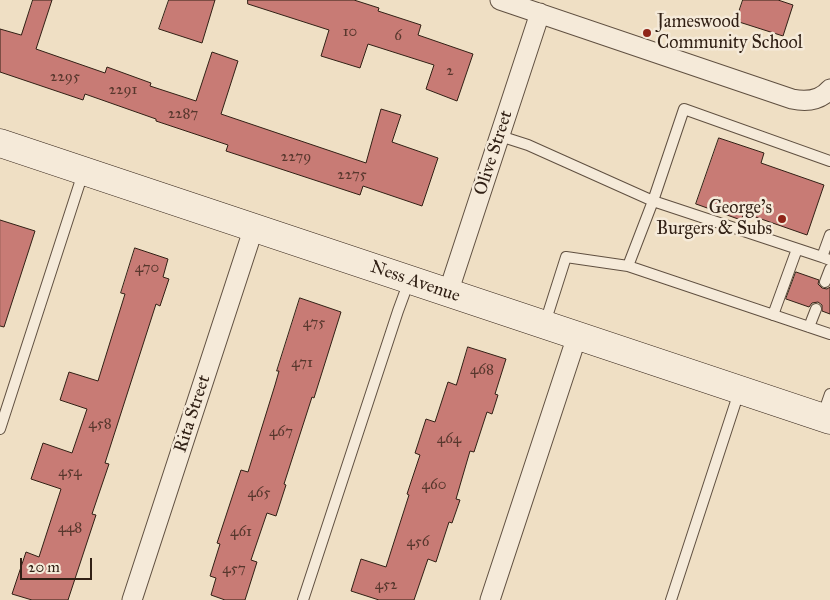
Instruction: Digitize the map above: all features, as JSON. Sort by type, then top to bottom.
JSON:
[{"type":"main road","name":"Ness Avenue","points":[[0,143],[740,390],[827,410]]},
{"type":"street","points":[[500,0],[800,101],[817,99],[826,94],[830,89]]},
{"type":"street","name":"Olive Street","points":[[448,293],[540,13]]},
{"type":"street","name":"Rita Street","points":[[132,600],[254,227]]},
{"type":"street","points":[[490,600],[577,336]]},
{"type":"lane","points":[[628,266],[653,201],[684,109],[830,161]]},
{"type":"lane","points":[[500,136],[528,145],[653,201],[826,258],[830,235]]},
{"type":"lane","points":[[0,429],[84,171]]},
{"type":"lane","points":[[773,315],[797,249]]},
{"type":"lane","points":[[544,325],[566,257],[628,266],[830,334]]},
{"type":"lane","points":[[825,282],[830,269]]},
{"type":"lane","points":[[303,600],[395,320],[410,280]]},
{"type":"lane","points":[[809,327],[816,309]]},
{"type":"lane","points":[[671,600],[740,390]]},
{"type":"building","points":[[33,0],[52,0],[36,49],[105,73],[107,67],[151,83],[150,86],[196,101],[212,52],[238,61],[221,114],[366,163],[381,109],[401,115],[392,142],[438,158],[422,206],[363,186],[360,195],[226,151],[228,145],[156,121],[156,119],[85,94],[83,100],[0,72],[0,29],[21,35]]},
{"type":"building","points":[[169,0],[215,0],[202,43],[159,29]]},
{"type":"building","points":[[248,0],[354,0],[379,8],[378,11],[421,25],[418,35],[473,54],[457,101],[426,89],[434,65],[368,44],[360,68],[321,56],[329,30],[248,4]]},
{"type":"building","points":[[743,0],[778,0],[793,5],[783,36],[736,21]]},
{"type":"building","points":[[719,138],[764,153],[761,163],[824,185],[807,235],[744,213],[741,220],[696,204]]},
{"type":"building","points":[[0,220],[35,231],[4,327],[0,326]]},
{"type":"building","points":[[135,248],[168,259],[163,277],[169,279],[160,306],[156,304],[105,463],[109,464],[92,514],[96,515],[68,600],[32,600],[12,594],[26,552],[39,557],[61,489],[31,479],[43,443],[72,453],[87,409],[60,400],[69,372],[98,381],[125,294],[121,293]]},
{"type":"building","points":[[796,272],[819,280],[818,284],[822,288],[827,289],[830,287],[830,314],[822,311],[822,305],[818,302],[812,303],[809,307],[786,299]]},
{"type":"building","points":[[300,298],[341,312],[284,484],[286,485],[276,516],[267,513],[251,560],[257,562],[245,600],[225,600],[211,595],[216,578],[210,576],[220,544],[217,543],[241,470],[248,472]]},
{"type":"building","points":[[468,347],[506,359],[495,394],[498,395],[492,414],[487,412],[474,452],[470,451],[456,499],[460,500],[452,523],[449,522],[436,562],[428,559],[414,600],[379,600],[351,591],[361,559],[386,567],[420,455],[415,453],[426,419],[435,422],[448,382],[456,385]]},
{"type":"place","name":"Jameswood Community School","points":[[647,33]]},
{"type":"place","name":"George's Burgers & Subs","points":[[782,219]]}]
